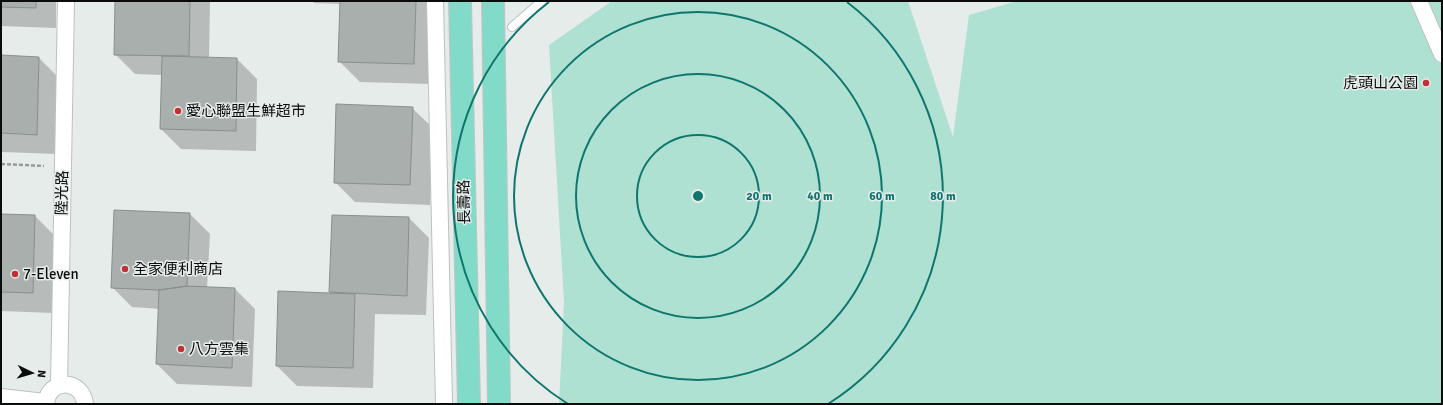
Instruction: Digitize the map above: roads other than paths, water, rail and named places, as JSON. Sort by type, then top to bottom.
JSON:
[{"type":"main road","name":"長壽路","points":[[460,1],[469,404]]},
{"type":"main road","points":[[493,1],[499,404]]},
{"type":"street","name":"陸光路","points":[[61,385],[66,1]]},
{"type":"street","name":"陸光路","points":[[61,385],[71,1]]},
{"type":"street","name":"長壽路","points":[[435,1],[444,404]]},
{"type":"street","points":[[1419,1],[1442,54]]},
{"type":"street","points":[[1,397],[46,403],[50,392],[61,385],[76,387],[84,396],[85,404]]},
{"type":"lane","points":[[512,27],[542,1]]},
{"type":"place","name":"虎頭山公園","points":[[1426,83]]},
{"type":"place","name":"愛心聯盟生鮮超市","points":[[178,111]]},
{"type":"place","name":"全家便利商店","points":[[125,269]]},
{"type":"place","name":"7-Eleven","points":[[15,274]]},
{"type":"place","name":"八方雲集","points":[[181,349]]}]
